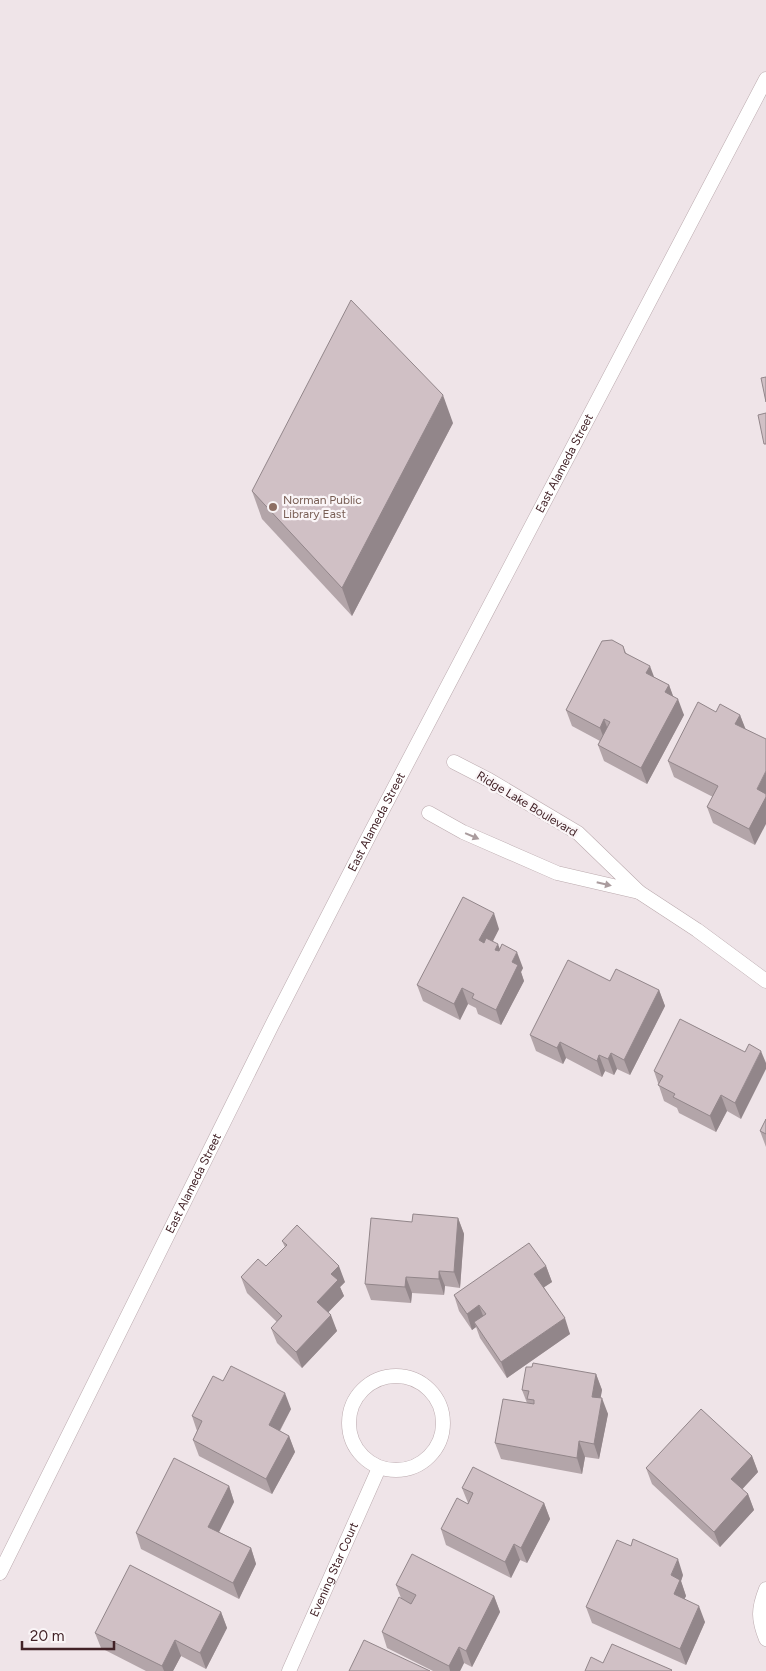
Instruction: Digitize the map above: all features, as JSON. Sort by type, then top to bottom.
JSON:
[{"type":"street","name":"East Alameda Street","points":[[0,1573],[272,1025],[371,832],[766,79]]},
{"type":"street","name":"Ridge Lake Boulevard","points":[[454,762],[489,780],[578,833],[639,892],[697,930],[766,981]]},
{"type":"street","name":"Ridge Lake Boulevard","points":[[429,813],[463,832],[557,873],[639,892]]},
{"type":"street","points":[[400,1375],[414,1379],[427,1387],[438,1399],[444,1420],[441,1438],[433,1453],[418,1466],[397,1471],[379,1468],[369,1463],[356,1450],[349,1434],[348,1416],[355,1399],[368,1384],[382,1377],[400,1375]]},
{"type":"street","name":"Evening Star Court","points":[[289,1671],[379,1468]]},
{"type":"street","points":[[766,1589],[760,1605],[760,1624],[766,1639]]},
{"type":"building","points":[[351,300],[443,395],[342,588],[252,491]]},
{"type":"building","points":[[766,377],[766,402],[761,378]]},
{"type":"building","points":[[766,413],[766,444],[764,444],[758,415]]},
{"type":"building","points":[[612,640],[623,646],[625,653],[650,666],[646,673],[669,685],[665,692],[678,699],[641,768],[598,745],[610,722],[604,719],[600,728],[566,710],[602,641]]},
{"type":"building","points":[[698,702],[716,712],[720,704],[740,715],[735,724],[766,739],[766,771],[757,789],[766,794],[766,797],[749,829],[707,807],[718,786],[668,761]]},
{"type":"building","points":[[463,897],[494,913],[479,940],[484,943],[486,938],[498,944],[495,950],[499,951],[502,944],[517,952],[512,962],[518,965],[496,1010],[472,998],[474,994],[462,988],[454,1004],[417,985]]},
{"type":"building","points":[[568,960],[610,981],[616,969],[659,990],[624,1060],[611,1053],[608,1059],[599,1055],[597,1061],[560,1042],[557,1048],[530,1035]]},
{"type":"building","points":[[680,1019],[745,1052],[749,1044],[761,1051],[735,1103],[721,1095],[710,1116],[673,1097],[675,1094],[658,1085],[663,1076],[654,1071]]},
{"type":"building","points":[[766,1119],[766,1134],[760,1131]]},
{"type":"building","points":[[413,1214],[458,1218],[454,1272],[439,1271],[439,1279],[406,1277],[405,1287],[365,1284],[371,1218],[412,1222]]},
{"type":"building","points":[[297,1225],[339,1266],[331,1274],[338,1280],[317,1302],[331,1315],[296,1352],[271,1328],[282,1316],[241,1277],[258,1259],[266,1266],[287,1245],[282,1241]]},
{"type":"building","points":[[529,1243],[546,1266],[534,1274],[565,1318],[501,1362],[474,1322],[486,1314],[479,1305],[467,1314],[454,1295]]},
{"type":"building","points":[[533,1363],[596,1374],[592,1397],[602,1398],[594,1444],[579,1441],[577,1458],[495,1443],[503,1399],[534,1404],[534,1400],[527,1399],[529,1391],[522,1390],[526,1367],[532,1367]]},
{"type":"building","points":[[231,1366],[285,1393],[269,1425],[289,1436],[266,1479],[193,1440],[202,1421],[192,1416],[213,1376],[223,1381]]},
{"type":"building","points":[[701,1409],[752,1456],[731,1479],[748,1494],[714,1532],[646,1468]]},
{"type":"building","points":[[174,1458],[229,1486],[208,1527],[251,1548],[233,1583],[136,1533]]},
{"type":"building","points":[[473,1467],[544,1503],[521,1548],[514,1544],[505,1562],[441,1529],[457,1498],[468,1504],[473,1493],[462,1488]]},
{"type":"building","points":[[633,1539],[678,1559],[671,1575],[680,1580],[674,1594],[699,1606],[680,1649],[586,1607],[617,1540],[631,1546]]},
{"type":"building","points":[[412,1554],[494,1596],[466,1651],[459,1647],[449,1666],[382,1632],[399,1597],[411,1604],[416,1595],[396,1585]]},
{"type":"building","points":[[130,1565],[221,1612],[200,1653],[175,1640],[162,1666],[95,1633]]},
{"type":"building","points":[[364,1640],[430,1671],[349,1671]]},
{"type":"building","points":[[612,1644],[672,1670],[585,1671],[591,1657],[603,1663]]},
{"type":"place","name":"Norman Public Library East","points":[[273,507]]}]
